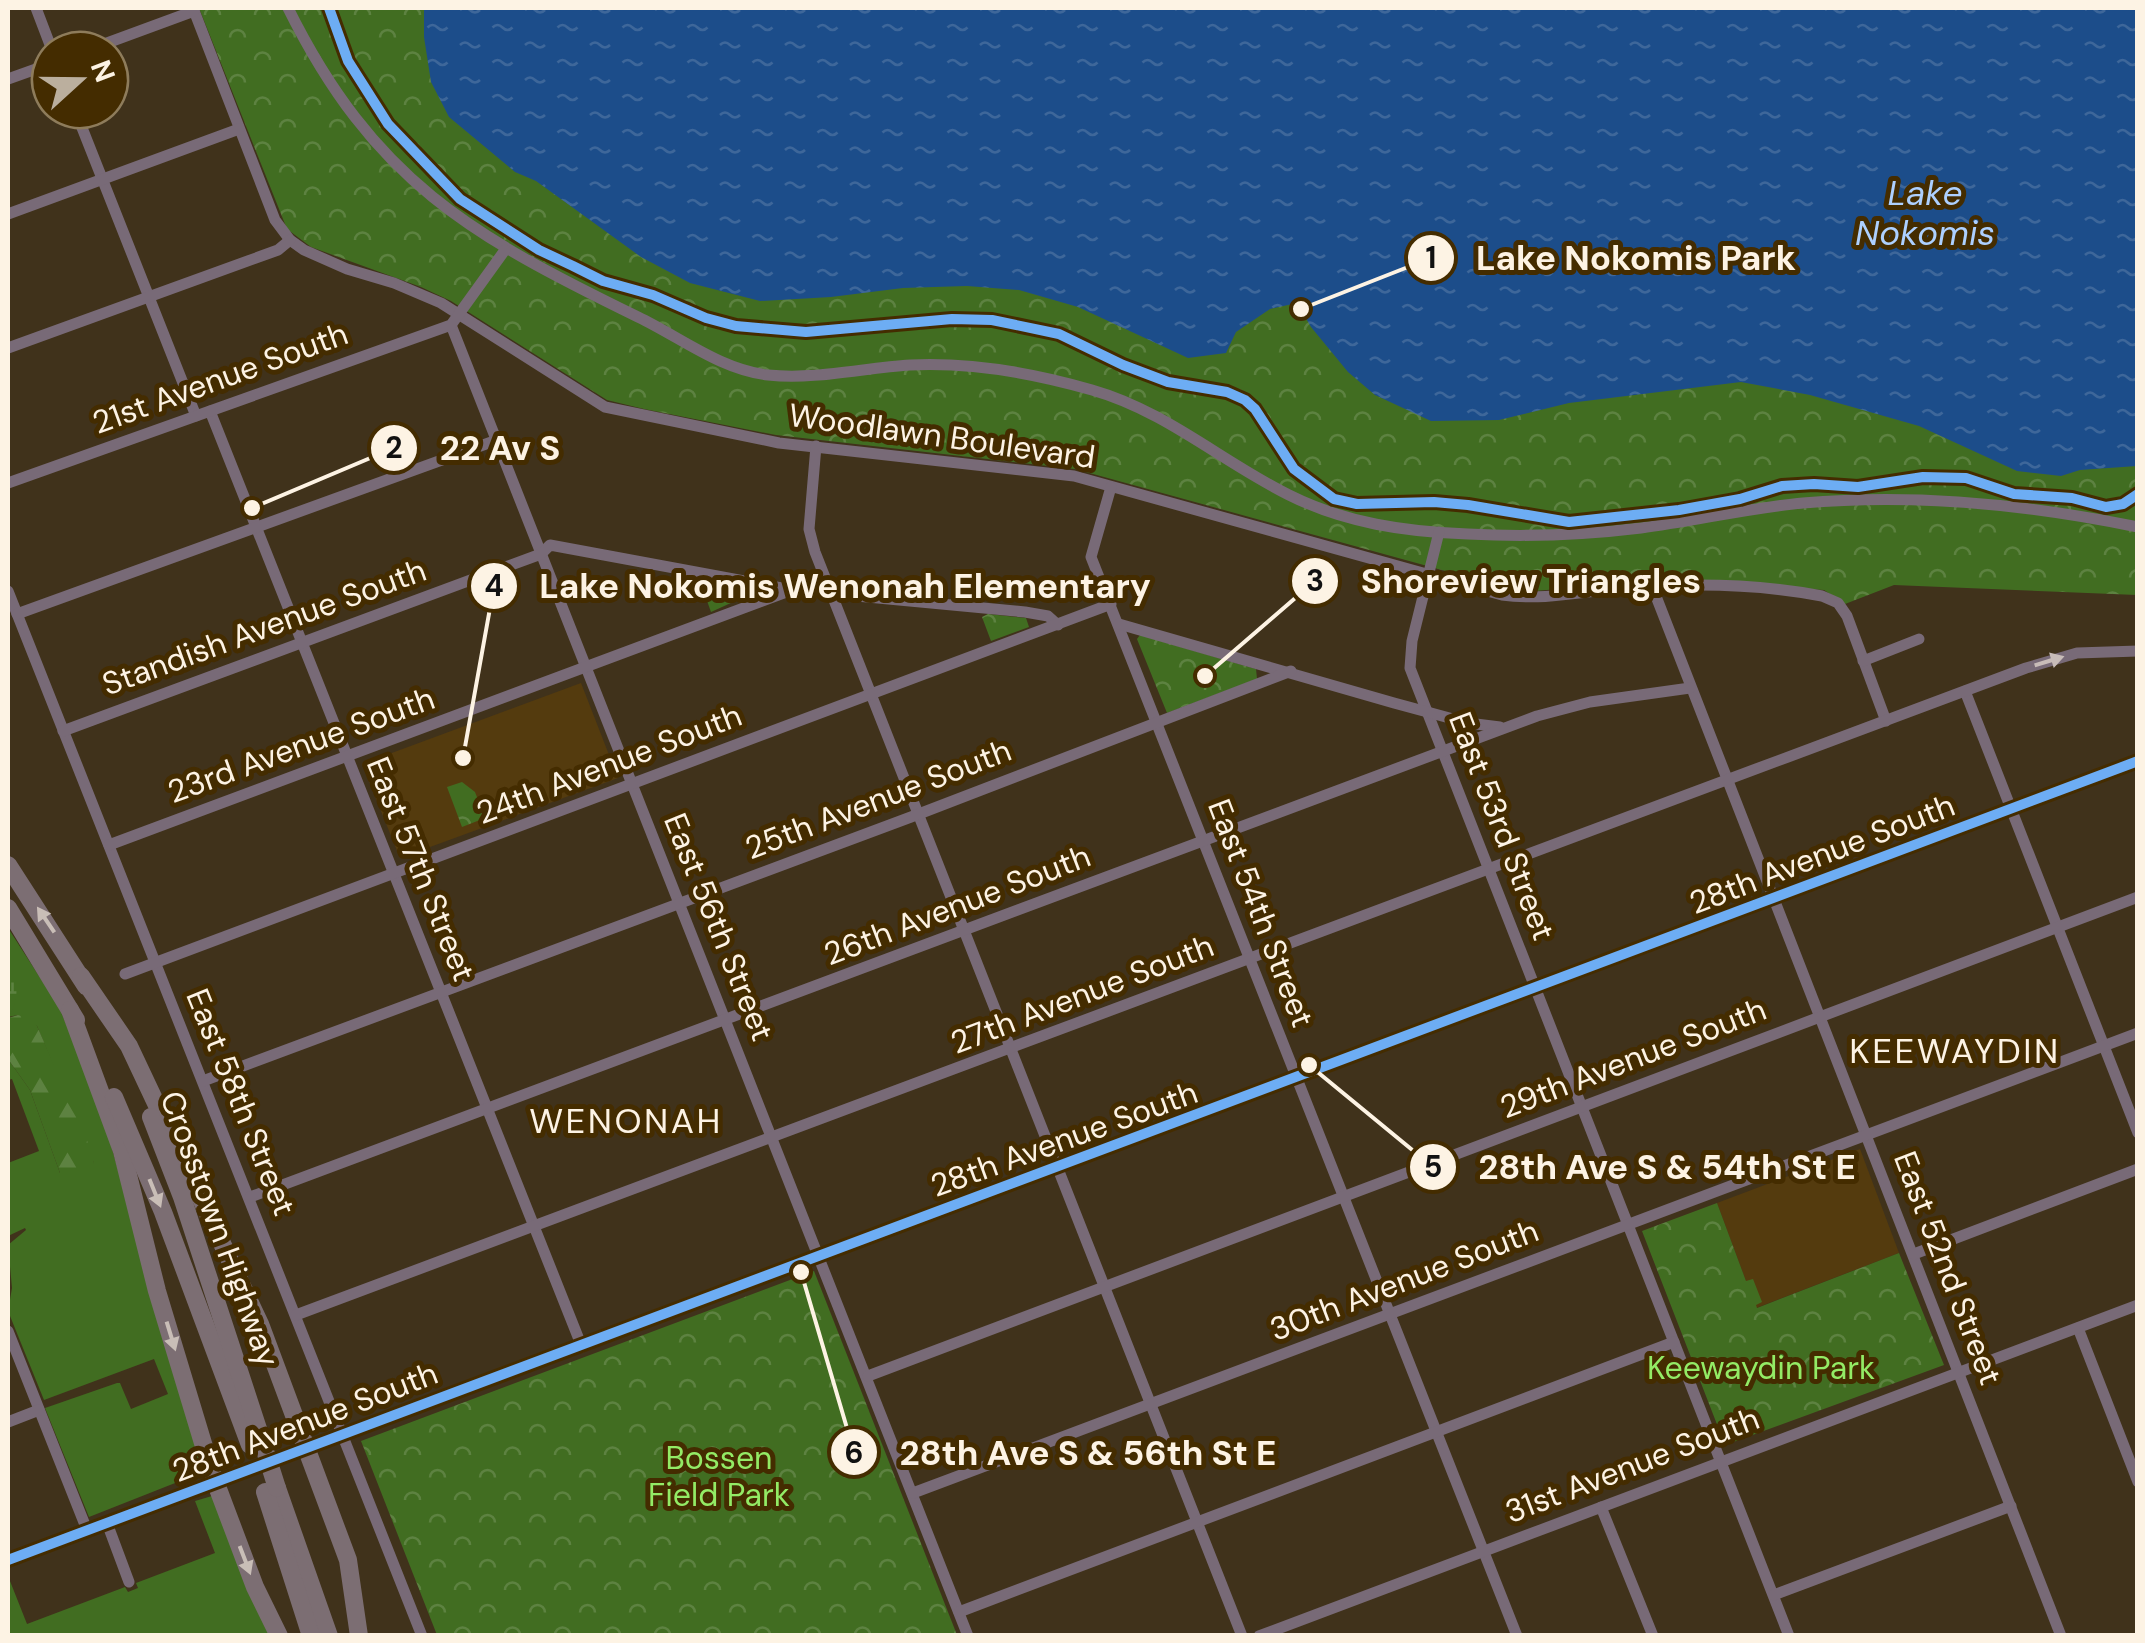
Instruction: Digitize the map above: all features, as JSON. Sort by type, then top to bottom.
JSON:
[{"type":"highway","name":"Crosstown Highway","points":[[8,864],[81,976],[122,1052],[162,1144],[271,1490],[310,1636]]},
{"type":"highway","name":"Crosstown Highway","points":[[8,908],[70,1010],[146,1169],[256,1443]]},
{"type":"highway","points":[[81,976],[129,1046],[260,1324],[348,1560],[359,1636]]},
{"type":"highway","points":[[70,1010],[122,1150],[157,1291],[216,1483],[279,1636]]},
{"type":"highway","name":"Crosstown Highway","points":[[271,1490],[329,1636]]},
{"type":"street","points":[[288,8],[324,75],[370,138],[430,198],[505,250],[739,369],[794,376],[965,365],[1072,384],[1174,423],[1290,495],[1335,514],[1398,529],[1516,535],[1604,532],[1789,505],[1902,499],[2021,506],[2138,527]]},
{"type":"street","points":[[8,348],[278,250],[290,240],[275,220],[193,9],[130,34]]},
{"type":"street","points":[[8,214],[238,129]]},
{"type":"street","points":[[83,130],[196,416]]},
{"type":"street","name":"Woodlawn Boulevard","points":[[290,240],[346,269],[418,292],[456,321],[605,407],[780,443],[1036,470],[1110,486],[1502,595],[1530,598],[1652,586],[1712,586],[1828,598],[1842,608],[1886,721]]},
{"type":"street","points":[[456,321],[505,250]]},
{"type":"street","name":"21st Avenue South","points":[[8,483],[456,321]]},
{"type":"street","name":"East 56th Street","points":[[456,321],[541,554],[968,1636]]},
{"type":"street","name":"East 57th Street","points":[[210,411],[582,1347]]},
{"type":"street","points":[[17,614],[497,440]]},
{"type":"street","points":[[816,446],[809,529],[1242,1636]]},
{"type":"street","name":"East 54th Street","points":[[1110,486],[1092,556],[1517,1636]]},
{"type":"street","name":"East 53rd Street","points":[[1440,532],[1409,661],[1789,1636]]},
{"type":"street","name":"Standish Avenue South","points":[[63,731],[541,554],[550,545],[793,590],[1024,612],[1048,616],[1058,625]]},
{"type":"street","name":"East 52nd Street","points":[[1652,586],[2061,1636]]},
{"type":"street","name":"23rd Avenue South","points":[[109,845],[793,590]]},
{"type":"street","name":"East 58th Street","points":[[8,591],[422,1636]]},
{"type":"street","name":"24th Avenue South","points":[[126,974],[1111,604]]},
{"type":"street","points":[[1119,624],[1484,726],[1517,724]]},
{"type":"street","points":[[1864,661],[1919,639]]},
{"type":"street","points":[[1886,721],[2070,654],[2138,651]]},
{"type":"street","name":"25th Avenue South","points":[[203,1081],[1290,671]]},
{"type":"street","name":"26th Avenue South","points":[[250,1198],[1562,707],[1690,688]]},
{"type":"street","points":[[1965,692],[2138,1133]]},
{"type":"street","name":"27th Avenue South","points":[[296,1316],[1886,721]]},
{"type":"street","name":"28th Avenue South","points":[[8,1560],[2138,761]]},
{"type":"street","name":"29th Avenue South","points":[[868,1376],[2138,897]]},
{"type":"street","name":"30th Avenue South","points":[[914,1493],[2138,1033]]},
{"type":"street","points":[[1914,1254],[2138,1169]]},
{"type":"street","name":"31st Avenue South","points":[[1259,1636],[2138,1305]]},
{"type":"street","points":[[2078,1328],[2138,1482]]},
{"type":"street","points":[[8,1330],[88,1530]]},
{"type":"street","points":[[959,1612],[1674,1342]]},
{"type":"street","points":[[8,1422],[39,1410]]},
{"type":"street","points":[[1774,1595],[2012,1506]]},
{"type":"street","points":[[1601,1507],[1653,1636]]},
{"type":"street","points":[[107,1523],[129,1582]]},
{"type":"shaded area","points":[[581,683],[618,778],[400,858],[362,764]]},
{"type":"shaded area","points":[[1860,1149],[1899,1253],[1756,1308],[1717,1203]]},
{"type":"green space","name":"Lake Nokomis","points":[[199,8],[2137,8],[2137,595],[1894,585],[1845,604],[1824,590],[1675,580],[1522,592],[1075,469],[776,435],[607,400],[451,301],[311,247],[287,229]]},
{"type":"green space","points":[[700,581],[742,589],[744,597],[711,612]]},
{"type":"green space","points":[[988,614],[1026,618],[1029,627],[991,641],[982,617]]},
{"type":"green space","points":[[1140,635],[1256,669],[1257,679],[1167,713],[1137,639]]},
{"type":"green space","points":[[462,782],[475,792],[485,818],[462,827],[447,787]]},
{"type":"green space","points":[[8,928],[59,1007],[100,1106],[203,1472],[89,1517],[45,1408],[117,1383],[131,1409],[168,1394],[154,1359],[44,1400],[8,1311],[12,1288],[8,1245],[26,1230],[8,1236],[8,1163],[39,1151],[12,1079],[8,1080],[8,1059],[30,1090],[60,1173],[94,1163],[37,1026],[18,1015],[8,1017],[16,993],[8,953]]},
{"type":"green space","points":[[8,955],[16,995],[8,1018]]},
{"type":"green space","points":[[18,1015],[31,1019],[37,1026],[92,1152],[94,1163],[88,1174],[70,1185],[60,1173],[30,1090],[8,1059],[8,1018]]},
{"type":"green space","name":"Keewaydin Park","points":[[1717,1203],[1746,1281],[1753,1279],[1762,1302],[1757,1308],[1899,1253],[1944,1365],[1725,1445],[1642,1231]]},
{"type":"green space","name":"Bossen Field Park","points":[[814,1271],[957,1635],[437,1635],[361,1441]]},
{"type":"green space","points":[[212,1496],[273,1635],[8,1635],[8,1576],[27,1624],[125,1587],[128,1592],[138,1588],[136,1583],[215,1553],[195,1501]]},
{"type":"water","name":"Lake Nokomis","points":[[424,8],[2137,8],[2137,466],[2080,470],[2061,476],[2017,471],[1919,426],[1810,395],[1741,382],[1569,403],[1499,420],[1431,421],[1375,395],[1348,372],[1311,327],[1297,303],[1270,309],[1236,332],[1226,353],[1188,358],[1078,307],[1019,290],[967,286],[903,288],[760,301],[690,283],[641,257],[536,181],[515,172],[449,117],[431,82]]},
{"type":"cycle path","points":[[329,8],[348,61],[388,124],[460,199],[539,250],[603,281],[736,326],[806,332],[952,319],[992,320],[1059,334],[1168,382],[1227,392],[1245,400],[1294,469],[1334,499],[1357,504],[1468,505],[1569,522],[1679,510],[1740,499],[1782,486],[1858,487],[1923,477],[1966,478],[2014,494],[2072,498],[2106,507],[2123,504],[2138,494]]},
{"type":"cycle path","points":[[8,1560],[2138,761]]},
{"type":"place","name":"Lake Nokomis Park","points":[[1301,309]]},
{"type":"place","name":"22 Av S","points":[[252,508]]},
{"type":"place","name":"Shoreview Triangles","points":[[1205,676]]},
{"type":"place","name":"Lake Nokomis Wenonah Elementary","points":[[463,758]]},
{"type":"place","name":"28th Ave S & 54th St E","points":[[1309,1065]]},
{"type":"place","name":"28th Ave S & 56th St E","points":[[801,1272]]},
{"type":"district","name":"KEEWAYDIN","points":[[1955,1051]]},
{"type":"district","name":"WENONAH","points":[[626,1121]]}]
